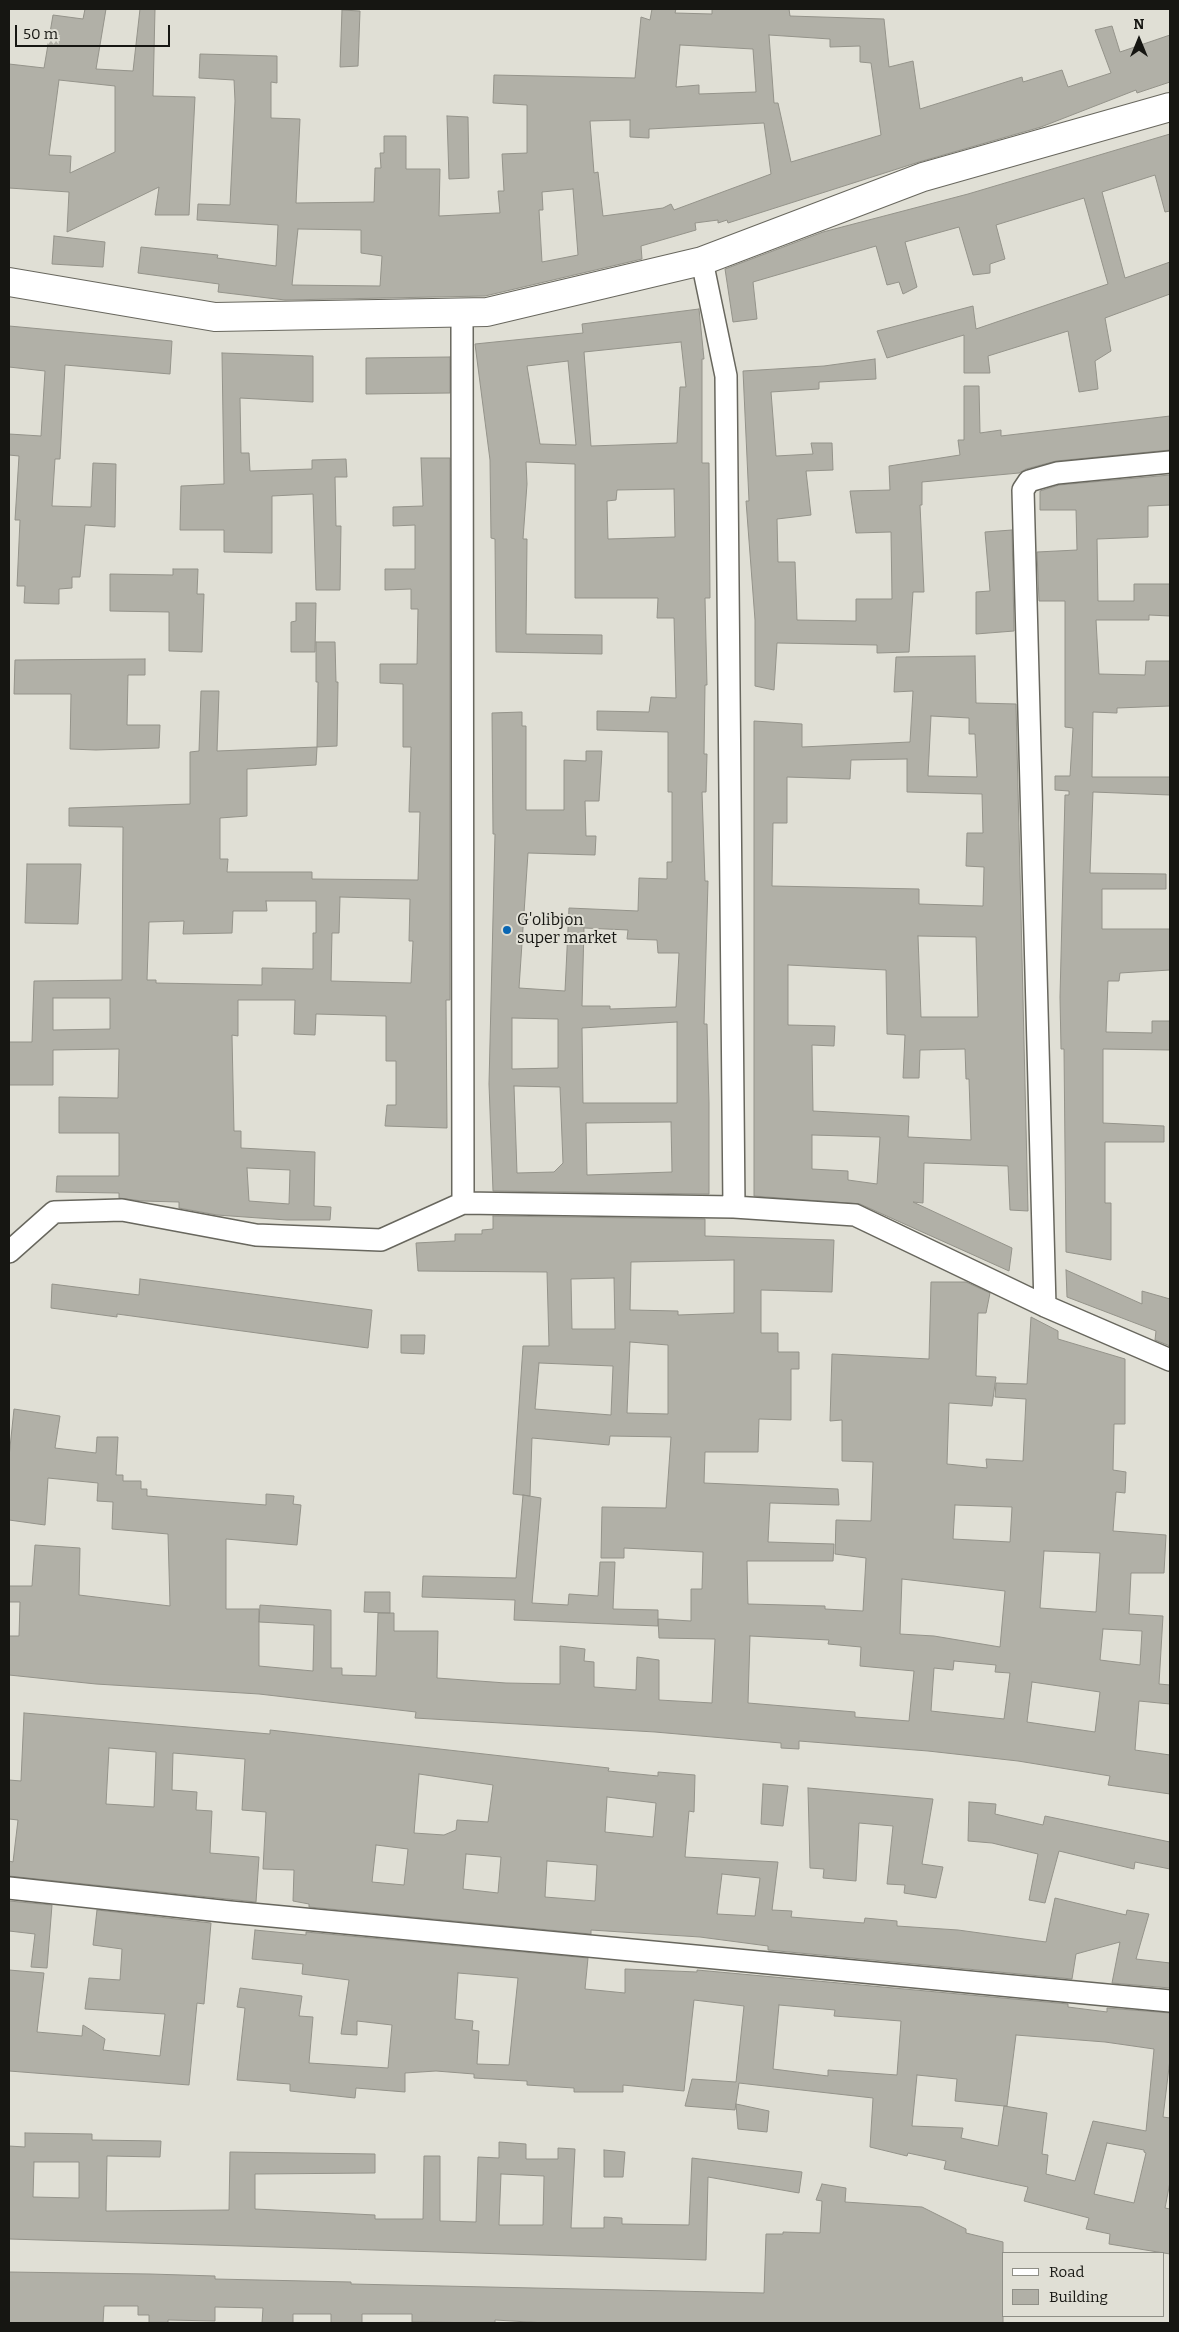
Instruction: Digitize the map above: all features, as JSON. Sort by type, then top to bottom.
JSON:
[{"type":"street","points":[[9,282],[215,317],[488,312],[702,260],[923,177],[1170,107]]},
{"type":"street","points":[[702,260],[726,376],[734,1207]]},
{"type":"street","points":[[462,313],[463,1204]]},
{"type":"street","points":[[1045,1306],[1023,490],[1029,481],[1057,474],[1170,462]]},
{"type":"street","points":[[9,1252],[54,1212],[122,1210],[256,1235],[381,1240],[463,1204],[734,1207],[856,1215],[1045,1306],[1170,1360]]},
{"type":"street","points":[[9,1888],[230,1912],[1170,2001]]},
{"type":"building","points":[[85,9],[106,9],[96,69],[133,71],[140,9],[155,9],[153,96],[195,97],[189,215],[155,215],[159,187],[67,232],[69,192],[9,188],[9,64],[44,68],[53,15],[83,19]],"holes":[[[59,80],[115,86],[115,152],[70,173],[71,156],[49,155]]]},
{"type":"building","points":[[652,9],[676,9],[675,13],[712,14],[712,9],[789,9],[790,16],[884,19],[889,67],[913,61],[920,109],[1022,77],[1023,82],[1062,70],[1068,87],[1111,73],[1095,30],[1112,26],[1120,52],[1170,35],[1170,82],[1137,93],[1136,90],[1041,127],[919,162],[728,223],[727,220],[718,223],[718,220],[695,223],[696,230],[641,246],[642,259],[485,296],[285,300],[218,292],[219,284],[138,273],[141,247],[218,255],[217,258],[276,266],[278,225],[197,220],[198,204],[230,205],[235,101],[234,80],[199,78],[200,54],[277,56],[277,83],[271,82],[271,118],[300,119],[296,203],[374,202],[375,168],[381,168],[380,153],[384,153],[384,136],[406,136],[406,169],[440,169],[439,216],[500,213],[498,191],[504,191],[502,154],[527,153],[527,105],[493,103],[494,75],[635,78],[641,17],[650,20]],"holes":[[[769,35],[830,39],[830,47],[860,46],[860,62],[871,63],[881,135],[791,162],[778,103],[774,103]],[[680,45],[753,49],[756,92],[699,94],[699,85],[676,87]],[[630,120],[630,137],[649,138],[649,129],[764,123],[771,174],[674,210],[671,204],[663,208],[603,216],[598,172],[594,173],[590,121]],[[573,189],[578,255],[542,262],[539,210],[543,210],[542,192]],[[298,229],[361,230],[361,253],[382,256],[380,286],[292,285]]]},
{"type":"building","points":[[342,10],[360,11],[358,66],[340,67]]},
{"type":"building","points":[[447,116],[468,117],[469,178],[449,179]]},
{"type":"building","points":[[1170,134],[1170,211],[1165,212],[1155,175],[1102,192],[1125,278],[1170,262],[1170,294],[1105,318],[1111,351],[1095,361],[1098,389],[1079,392],[1068,331],[988,356],[990,373],[964,373],[964,335],[887,358],[877,331],[973,306],[976,329],[1108,284],[1084,198],[996,225],[1005,259],[990,264],[990,273],[973,275],[959,227],[905,242],[917,287],[903,294],[899,282],[887,285],[876,246],[753,282],[757,319],[733,322],[725,269],[823,232],[968,194]]},
{"type":"building","points":[[54,236],[105,242],[103,267],[52,264]]},
{"type":"building","points":[[699,309],[704,359],[702,359],[702,463],[709,463],[710,598],[705,598],[707,685],[705,685],[704,754],[707,754],[706,792],[702,792],[705,881],[708,881],[704,1024],[707,1024],[709,1194],[493,1191],[489,1084],[495,834],[493,834],[492,713],[522,712],[522,726],[526,726],[526,810],[564,810],[564,760],[586,761],[586,751],[602,751],[599,801],[585,801],[586,836],[596,836],[595,855],[528,853],[519,988],[565,991],[569,908],[638,911],[639,878],[667,879],[667,862],[672,862],[672,792],[668,792],[668,732],[597,730],[597,711],[649,712],[651,697],[676,698],[674,618],[657,618],[658,598],[575,598],[575,464],[526,462],[527,484],[523,539],[527,539],[526,634],[602,635],[602,654],[496,652],[495,539],[491,538],[490,460],[475,344],[583,333],[582,324]],"holes":[[[681,342],[686,387],[680,387],[677,443],[591,446],[584,352]],[[568,361],[576,445],[540,444],[527,366]],[[674,489],[675,537],[608,539],[607,501],[616,500],[617,490]],[[584,928],[628,930],[627,939],[657,940],[658,953],[679,953],[676,1007],[610,1009],[610,1006],[582,1006]],[[512,1018],[558,1019],[558,1068],[512,1069]],[[677,1022],[677,1103],[583,1103],[582,1028]],[[514,1086],[560,1087],[563,1163],[554,1172],[517,1173]],[[671,1122],[672,1172],[587,1175],[586,1123]]]},
{"type":"building","points":[[9,326],[172,341],[170,374],[65,365],[60,459],[55,459],[52,506],[91,507],[93,463],[116,464],[115,527],[85,525],[80,577],[72,577],[72,588],[59,589],[59,604],[24,603],[25,586],[17,586],[20,520],[15,520],[19,456],[9,455],[9,434],[41,436],[45,371],[9,367]]},
{"type":"building","points":[[222,353],[313,356],[313,402],[240,398],[241,453],[249,453],[250,471],[312,469],[312,460],[346,459],[347,477],[335,477],[336,526],[341,526],[340,590],[316,590],[313,494],[272,496],[272,553],[224,552],[224,530],[180,530],[181,486],[224,484]]},
{"type":"building","points":[[450,357],[450,393],[366,394],[366,358]]},
{"type":"building","points":[[875,359],[876,379],[819,382],[819,389],[771,392],[776,456],[813,454],[811,443],[832,443],[833,470],[806,471],[811,515],[777,519],[778,562],[795,562],[797,620],[856,621],[856,599],[892,599],[891,532],[856,533],[850,491],[890,490],[889,466],[960,455],[958,440],[964,440],[964,386],[979,386],[980,433],[1001,430],[1001,436],[1170,416],[1170,450],[1056,461],[1026,469],[1019,473],[922,482],[922,505],[920,505],[924,592],[913,592],[909,652],[877,653],[877,645],[777,643],[774,690],[755,686],[755,620],[746,501],[749,501],[743,371],[824,366]]},
{"type":"building","points":[[421,458],[450,458],[450,1000],[446,1000],[447,1128],[385,1126],[387,1105],[396,1105],[396,1061],[386,1061],[386,1016],[316,1014],[315,1035],[294,1034],[295,1000],[238,1000],[238,1036],[232,1035],[234,1131],[241,1131],[241,1148],[315,1152],[314,1206],[331,1207],[330,1220],[287,1220],[217,1215],[179,1208],[179,1202],[119,1198],[119,1193],[56,1192],[57,1176],[119,1176],[119,1133],[59,1133],[59,1097],[118,1098],[119,1049],[53,1050],[53,1085],[9,1085],[9,1042],[32,1042],[34,981],[122,980],[123,827],[69,826],[69,808],[190,804],[190,752],[199,751],[201,691],[219,691],[217,751],[317,747],[316,765],[247,769],[247,816],[220,818],[220,859],[228,859],[227,872],[312,872],[312,879],[418,880],[420,812],[409,812],[411,747],[403,747],[403,684],[380,683],[380,664],[417,664],[418,609],[411,609],[411,589],[385,590],[385,569],[415,569],[415,525],[393,526],[393,507],[423,506]],"holes":[[[340,897],[410,899],[409,941],[413,941],[411,983],[331,981],[332,933],[339,933]],[[266,901],[316,901],[316,933],[313,933],[313,969],[262,968],[262,985],[156,983],[156,980],[147,980],[149,922],[184,921],[183,934],[232,933],[233,911],[267,911]],[[53,998],[110,998],[110,1029],[53,1030]],[[247,1168],[290,1170],[289,1204],[249,1201]]]},
{"type":"building","points":[[1170,475],[1170,505],[1148,506],[1148,537],[1097,539],[1098,601],[1134,601],[1134,584],[1170,584],[1170,616],[1149,615],[1149,620],[1096,620],[1099,674],[1145,675],[1146,661],[1170,661],[1170,706],[1117,708],[1117,713],[1093,712],[1092,777],[1170,777],[1170,795],[1093,792],[1090,873],[1166,874],[1166,889],[1102,889],[1102,929],[1170,929],[1170,970],[1120,973],[1119,981],[1108,981],[1106,1032],[1152,1033],[1152,1021],[1170,1021],[1170,1050],[1103,1049],[1103,1123],[1164,1126],[1164,1142],[1105,1142],[1105,1203],[1111,1203],[1111,1260],[1066,1252],[1064,1049],[1061,1049],[1060,997],[1065,795],[1069,795],[1069,791],[1055,790],[1055,776],[1070,776],[1073,728],[1065,727],[1065,601],[1039,601],[1037,552],[1077,550],[1076,510],[1040,510],[1040,491],[1059,485]]},
{"type":"building","points":[[1012,530],[1014,631],[976,634],[976,592],[990,591],[985,532]]},
{"type":"building","points":[[173,569],[198,569],[197,594],[204,594],[202,652],[169,651],[169,612],[110,611],[110,574],[173,575]]},
{"type":"building","points":[[296,603],[316,603],[315,652],[291,652],[291,622],[296,621]]},
{"type":"building","points":[[316,642],[335,642],[336,682],[338,682],[337,746],[317,747],[318,682],[316,682]]},
{"type":"building","points":[[975,656],[976,703],[1016,704],[1028,1211],[1010,1210],[1008,1166],[924,1163],[923,1203],[913,1202],[1012,1248],[1009,1271],[860,1204],[754,1196],[754,721],[802,724],[802,747],[910,742],[913,691],[894,692],[896,657]],"holes":[[[931,716],[969,718],[969,734],[975,734],[977,777],[928,776]],[[907,759],[907,792],[982,794],[983,833],[967,833],[966,866],[984,867],[983,906],[919,904],[919,889],[772,886],[773,823],[787,823],[787,777],[850,779],[851,760]],[[918,936],[976,937],[978,1017],[921,1017]],[[788,965],[886,970],[887,1034],[905,1035],[903,1078],[919,1078],[920,1050],[965,1049],[966,1079],[969,1079],[971,1140],[908,1137],[909,1116],[813,1111],[812,1045],[834,1046],[835,1026],[788,1025]],[[812,1135],[880,1137],[877,1184],[848,1180],[848,1171],[812,1169]]]},
{"type":"building","points":[[145,659],[145,675],[128,675],[127,725],[160,725],[159,748],[70,749],[71,694],[14,694],[15,660]]},
{"type":"building","points":[[27,864],[81,864],[78,924],[25,923]]},
{"type":"building","points":[[493,1216],[705,1219],[705,1236],[834,1240],[832,1292],[761,1290],[761,1333],[778,1333],[778,1352],[799,1352],[799,1369],[791,1369],[791,1420],[759,1419],[758,1452],[705,1452],[704,1483],[838,1489],[839,1505],[770,1503],[768,1542],[834,1544],[833,1561],[747,1561],[748,1604],[825,1606],[825,1609],[863,1611],[866,1558],[835,1554],[836,1520],[871,1521],[873,1462],[842,1461],[842,1420],[830,1421],[832,1354],[929,1359],[931,1282],[966,1282],[990,1293],[986,1313],[978,1313],[976,1376],[996,1377],[992,1406],[949,1403],[947,1464],[987,1468],[986,1459],[1023,1461],[1026,1399],[995,1397],[996,1383],[1027,1384],[1031,1317],[1058,1331],[1058,1339],[1125,1359],[1125,1424],[1114,1424],[1113,1470],[1126,1472],[1125,1493],[1116,1492],[1113,1531],[1166,1535],[1164,1573],[1131,1573],[1129,1614],[1163,1616],[1159,1684],[1170,1685],[1170,1704],[1139,1701],[1135,1750],[1170,1755],[1170,1794],[1108,1785],[1110,1776],[1018,1761],[928,1751],[799,1741],[799,1749],[781,1748],[781,1743],[655,1732],[415,1718],[416,1712],[259,1694],[96,1684],[9,1675],[9,1636],[19,1636],[20,1602],[9,1602],[9,1586],[32,1586],[35,1545],[80,1548],[79,1595],[170,1606],[168,1534],[112,1529],[113,1502],[97,1501],[98,1483],[48,1478],[45,1525],[9,1520],[9,1457],[14,1409],[60,1416],[55,1448],[96,1453],[97,1437],[118,1437],[116,1475],[123,1475],[123,1481],[141,1481],[141,1489],[147,1489],[147,1496],[266,1505],[266,1494],[294,1496],[293,1504],[301,1505],[297,1545],[226,1539],[226,1609],[259,1609],[259,1622],[260,1605],[331,1610],[331,1668],[342,1668],[342,1675],[376,1676],[378,1613],[394,1613],[394,1631],[438,1631],[437,1678],[506,1683],[560,1684],[560,1646],[585,1649],[584,1661],[594,1662],[594,1687],[636,1690],[637,1657],[659,1660],[659,1700],[712,1703],[715,1639],[659,1638],[658,1619],[691,1621],[691,1589],[702,1589],[703,1552],[624,1548],[624,1558],[601,1558],[602,1507],[666,1508],[671,1437],[610,1436],[609,1445],[532,1438],[530,1496],[513,1494],[523,1346],[549,1346],[547,1272],[418,1271],[416,1243],[455,1241],[455,1234],[482,1234],[482,1230],[493,1229]],"holes":[[[734,1260],[734,1313],[678,1315],[678,1311],[630,1310],[631,1262]],[[614,1278],[615,1329],[572,1329],[571,1279]],[[630,1342],[668,1345],[668,1414],[627,1413]],[[539,1363],[613,1366],[611,1415],[535,1409]],[[955,1505],[1012,1507],[1010,1542],[953,1539]],[[1044,1551],[1100,1553],[1096,1612],[1040,1608]],[[902,1579],[1005,1591],[1000,1647],[934,1636],[900,1634]],[[259,1622],[314,1625],[313,1671],[259,1666]],[[1103,1629],[1142,1631],[1140,1665],[1100,1660]],[[750,1636],[829,1640],[828,1644],[861,1647],[860,1666],[914,1671],[909,1721],[855,1717],[855,1712],[748,1703]],[[954,1661],[996,1665],[995,1672],[1010,1673],[1004,1719],[931,1711],[934,1668],[953,1670]],[[1032,1682],[1100,1692],[1095,1732],[1027,1722]]]},
{"type":"building","points":[[1066,1270],[1142,1304],[1142,1291],[1170,1299],[1170,1346],[1155,1340],[1156,1331],[1067,1297]]},
{"type":"building","points":[[140,1279],[372,1310],[368,1348],[117,1314],[117,1317],[51,1308],[52,1284],[139,1295]]},
{"type":"building","points":[[401,1335],[425,1335],[424,1354],[401,1353]]},
{"type":"building","points":[[523,1495],[541,1498],[532,1603],[568,1605],[569,1594],[598,1596],[600,1562],[615,1562],[613,1609],[658,1610],[658,1626],[514,1620],[515,1600],[422,1597],[423,1576],[516,1578]]},
{"type":"building","points":[[365,1592],[390,1592],[390,1613],[364,1612]]},
{"type":"building","points":[[24,1713],[270,1734],[270,1730],[609,1768],[608,1771],[658,1776],[658,1772],[695,1775],[694,1812],[689,1811],[685,1857],[778,1862],[772,1910],[792,1911],[791,1917],[864,1923],[865,1918],[897,1921],[897,1926],[958,1930],[1046,1942],[1055,1898],[1126,1915],[1127,1910],[1149,1914],[1136,1959],[1170,1963],[1170,1988],[1112,1983],[1120,1942],[1076,1954],[1072,1979],[768,1950],[768,1946],[700,1937],[591,1930],[591,1934],[309,1907],[309,1904],[293,1901],[294,1870],[263,1869],[266,1812],[242,1810],[245,1759],[173,1753],[172,1790],[197,1792],[196,1810],[212,1811],[210,1853],[259,1857],[256,1902],[9,1876],[9,1861],[13,1862],[18,1820],[9,1819],[9,1780],[21,1781]],"holes":[[[109,1748],[156,1752],[154,1807],[106,1804]],[[419,1774],[493,1785],[488,1822],[457,1820],[456,1830],[444,1835],[414,1833]],[[607,1797],[656,1803],[653,1837],[605,1832]],[[376,1845],[408,1849],[404,1885],[372,1882]],[[466,1854],[501,1857],[498,1893],[463,1889]],[[547,1861],[597,1865],[595,1901],[545,1897]],[[722,1874],[760,1878],[755,1916],[717,1914]]]},
{"type":"building","points":[[763,1784],[788,1786],[783,1826],[761,1824]]},
{"type":"building","points":[[808,1788],[933,1799],[922,1864],[943,1867],[936,1898],[904,1893],[905,1885],[887,1884],[893,1826],[859,1823],[856,1881],[823,1878],[824,1869],[810,1868]]},
{"type":"building","points":[[969,1802],[996,1804],[995,1814],[1043,1825],[1045,1816],[1170,1842],[1170,1869],[1135,1862],[1134,1869],[1059,1851],[1045,1903],[1029,1900],[1038,1854],[992,1843],[968,1841]]},
{"type":"building","points":[[9,1901],[52,1905],[47,1968],[31,1967],[35,1934],[9,1931]]},
{"type":"building","points":[[97,1910],[211,1923],[204,2004],[197,2003],[189,2085],[9,2071],[9,1970],[44,1973],[37,2032],[82,2036],[83,2025],[105,2039],[103,2050],[160,2056],[165,2014],[85,2009],[89,1978],[120,1980],[122,1949],[93,1945]]},
{"type":"building","points":[[255,1930],[306,1935],[306,1932],[588,1958],[585,1989],[625,1993],[625,1969],[697,1972],[697,1970],[1068,2004],[1068,2007],[1107,2012],[1107,2008],[1170,2013],[1170,2059],[1163,2117],[1170,2118],[1170,2182],[1165,2208],[1170,2209],[1170,2254],[1109,2244],[1110,2234],[1086,2229],[1089,2218],[1024,2201],[1028,2187],[944,2169],[946,2161],[908,2153],[907,2156],[870,2147],[873,2098],[739,2083],[735,2110],[685,2106],[692,2079],[736,2082],[744,2006],[694,2000],[684,2091],[623,2085],[623,2092],[574,2092],[574,2088],[527,2085],[527,2081],[474,2078],[474,2074],[436,2071],[405,2073],[405,2092],[356,2088],[355,2098],[290,2091],[290,2084],[237,2080],[245,2008],[237,2007],[240,1988],[302,1996],[299,2016],[313,2017],[309,2063],[388,2068],[392,2025],[357,2021],[357,2035],[341,2034],[349,1980],[302,1974],[303,1964],[252,1959]],"holes":[[[458,1973],[518,1978],[509,2065],[477,2064],[479,2031],[472,2030],[473,2021],[455,2019]],[[779,2005],[835,2010],[834,2016],[901,2021],[897,2075],[828,2070],[828,2076],[773,2069]],[[1016,2035],[1105,2042],[1154,2049],[1146,2131],[1093,2121],[1075,2181],[1046,2174],[1048,2155],[1042,2154],[1047,2113],[1004,2106],[1007,2106]],[[917,2075],[957,2079],[955,2101],[1004,2106],[998,2146],[961,2138],[963,2128],[912,2126]],[[1107,2143],[1144,2150],[1146,2153],[1134,2203],[1094,2194]]]},
{"type":"building","points":[[736,2104],[769,2111],[767,2132],[738,2129]]},
{"type":"building","points":[[25,2133],[92,2134],[92,2140],[161,2141],[160,2157],[107,2156],[106,2211],[229,2210],[230,2152],[375,2154],[375,2173],[255,2174],[255,2209],[375,2215],[375,2219],[423,2219],[424,2156],[440,2156],[440,2221],[476,2222],[478,2157],[499,2158],[499,2142],[526,2144],[526,2159],[558,2159],[558,2148],[575,2149],[571,2228],[604,2228],[604,2217],[622,2218],[622,2224],[689,2225],[692,2158],[802,2172],[799,2193],[708,2177],[706,2260],[9,2239],[9,2146],[25,2147]],"holes":[[[34,2162],[79,2162],[79,2198],[33,2197]],[[501,2174],[544,2176],[543,2225],[499,2225]]]},
{"type":"building","points":[[604,2150],[625,2152],[623,2177],[604,2177]]},
{"type":"building","points":[[822,2184],[846,2188],[845,2202],[922,2207],[966,2229],[966,2233],[1003,2242],[1003,2323],[546,2323],[495,2320],[495,2323],[412,2322],[412,2314],[362,2314],[362,2323],[331,2323],[331,2314],[293,2314],[293,2323],[262,2323],[263,2308],[215,2307],[215,2321],[168,2320],[168,2323],[149,2323],[149,2315],[138,2315],[138,2306],[104,2306],[103,2323],[9,2323],[9,2272],[215,2276],[215,2279],[351,2282],[351,2284],[764,2293],[766,2234],[783,2234],[783,2232],[820,2233],[822,2201],[816,2200]]},
{"type":"place","name":"G'olibjon super market","points":[[507,930]]}]
